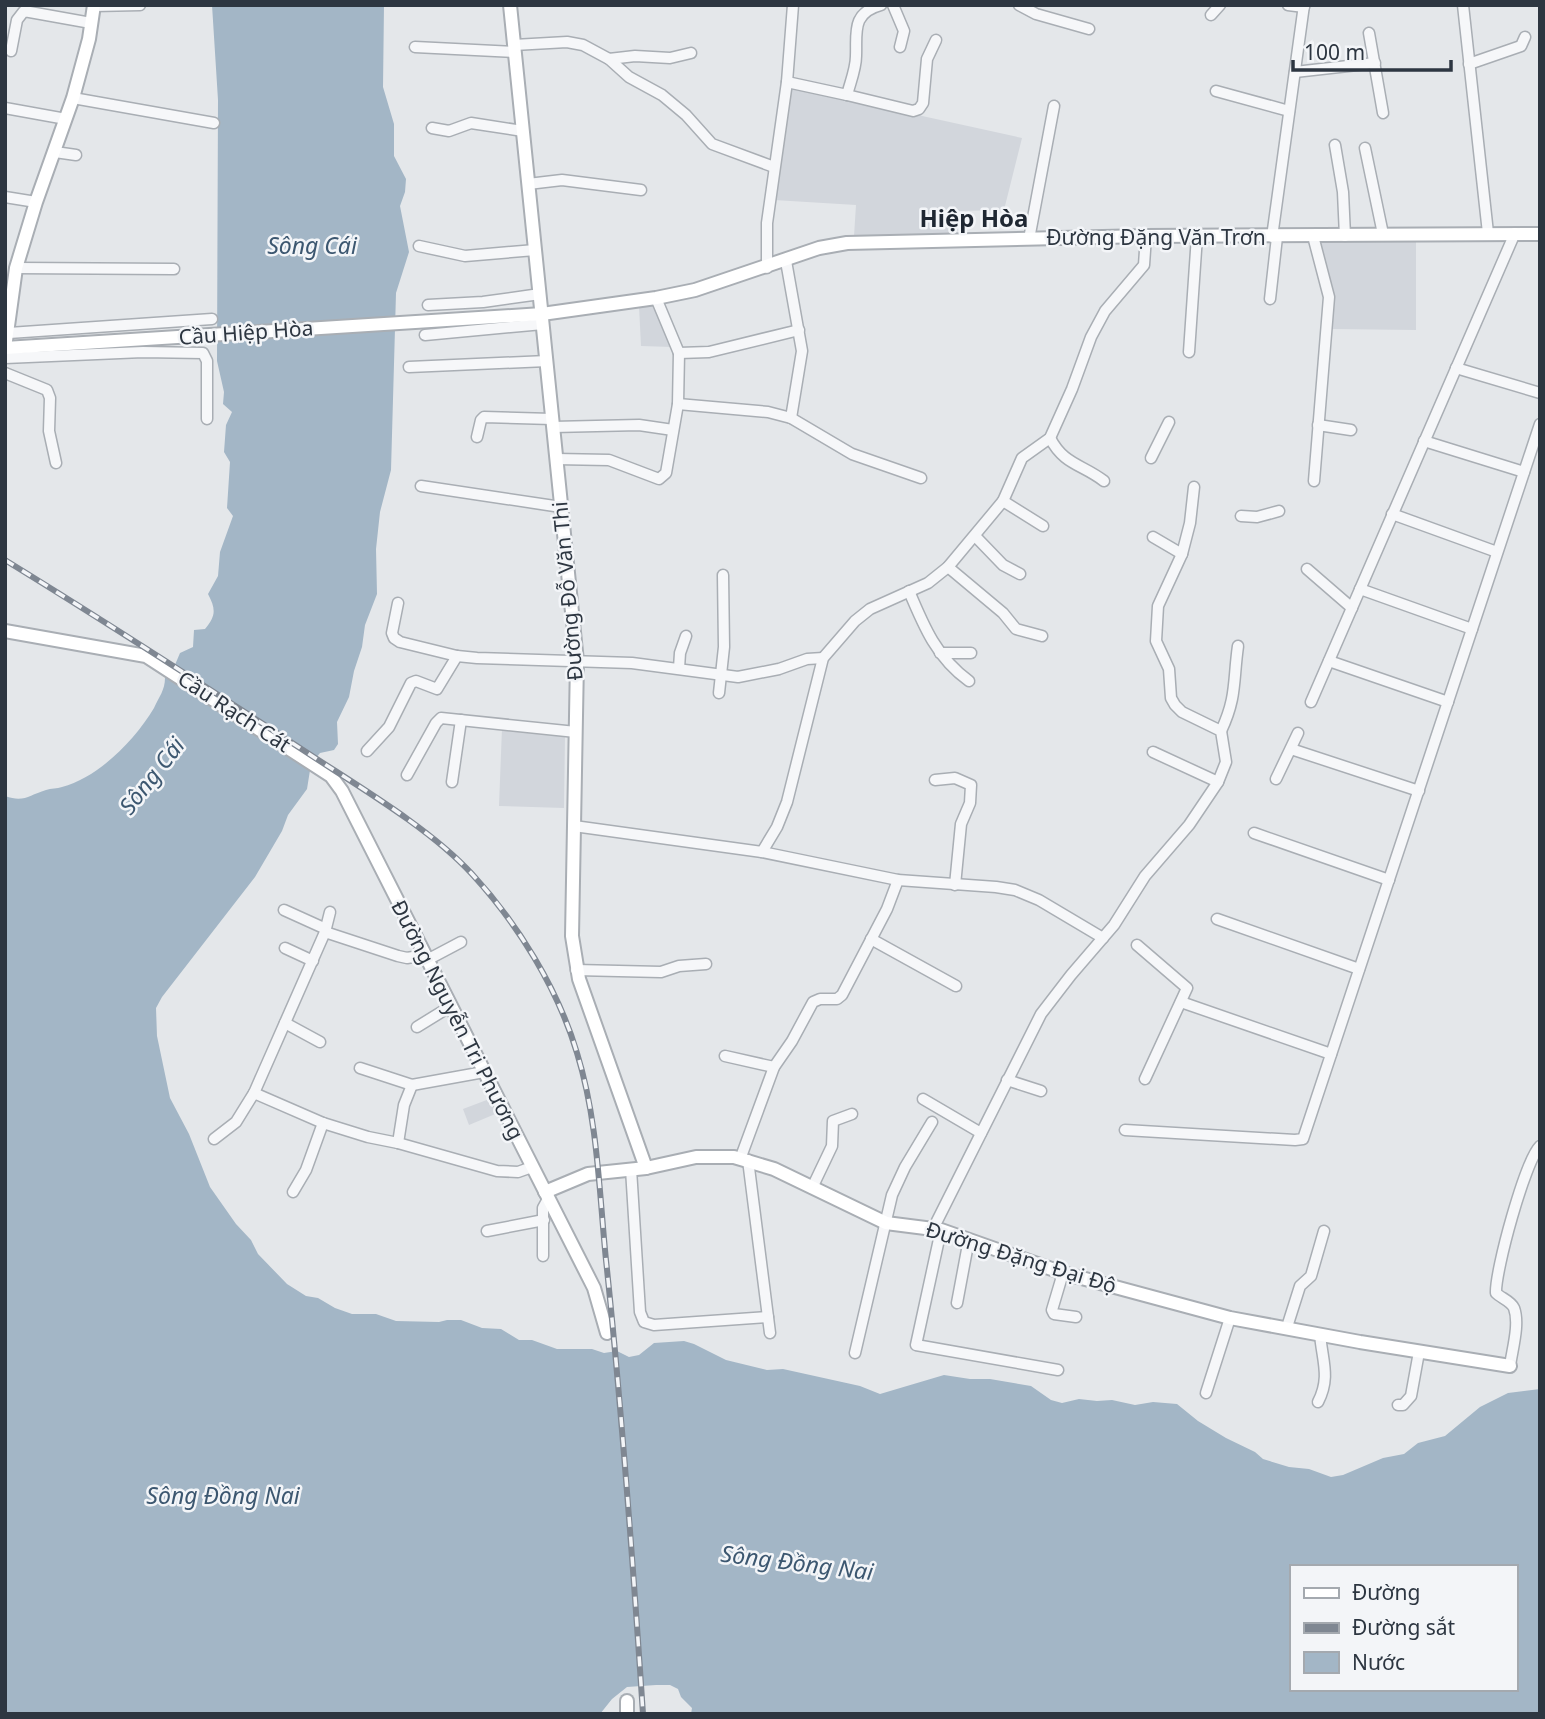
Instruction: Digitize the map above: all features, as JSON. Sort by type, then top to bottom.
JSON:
[{"type":"main road","name":"Đường Đỗ Văn Thi","points":[[510,5],[577,661],[572,936],[576,970],[646,1168]]},
{"type":"main road","points":[[5,348],[9,333],[8,306],[16,268],[73,98],[94,6]]},
{"type":"main road","name":"Đường Đặng Văn Trơn","points":[[487,318],[542,319],[695,290],[767,268],[819,248],[848,243],[1146,236],[1540,234]]},
{"type":"main road","name":"Cầu Hiệp Hòa","points":[[5,348],[487,318]]},
{"type":"main road","name":"Cầu Rạch Cát","points":[[5,631],[146,656],[323,769]]},
{"type":"main road","name":"Đường Nguyễn Tri Phương","points":[[323,769],[342,791],[586,1274],[601,1306],[604,1333]]},
{"type":"main road","name":"Đường Đặng Đại Độ","points":[[546,1196],[588,1174],[646,1168],[684,1158],[745,1157],[886,1223],[937,1229],[1063,1273],[1230,1318],[1510,1366]]},
{"type":"street","points":[[94,6],[140,5]]},
{"type":"street","points":[[767,268],[767,223],[787,82],[793,5]]},
{"type":"street","points":[[847,95],[857,54],[855,30],[866,12],[881,5]]},
{"type":"street","points":[[893,5],[904,31],[900,47]]},
{"type":"street","points":[[1019,5],[1089,29]]},
{"type":"street","points":[[1212,15],[1220,5]]},
{"type":"street","points":[[1270,299],[1274,237],[1304,6],[1288,5]]},
{"type":"street","points":[[1463,5],[1488,233]]},
{"type":"street","points":[[11,51],[17,20],[24,11],[91,23]]},
{"type":"street","points":[[1369,33],[1383,113]]},
{"type":"street","points":[[1469,64],[1521,46],[1525,37]]},
{"type":"street","points":[[787,82],[913,111],[919,109],[923,103],[927,59],[936,40]]},
{"type":"street","points":[[415,47],[515,48],[575,42],[609,59],[629,77],[662,96],[687,115],[712,144],[774,167]]},
{"type":"street","points":[[609,59],[635,56],[670,58],[691,53]]},
{"type":"street","points":[[1295,72],[1375,64]]},
{"type":"street","points":[[1216,91],[1289,111]]},
{"type":"street","points":[[73,98],[214,123]]},
{"type":"street","points":[[1029,239],[1054,106]]},
{"type":"street","points":[[5,108],[66,120]]},
{"type":"street","points":[[432,128],[449,131],[471,123],[523,131]]},
{"type":"street","points":[[1335,145],[1343,192],[1345,236]]},
{"type":"street","points":[[1365,148],[1383,234]]},
{"type":"street","points":[[55,152],[76,155]]},
{"type":"street","points":[[528,184],[562,180],[641,190]]},
{"type":"street","points":[[5,197],[36,202]]},
{"type":"street","points":[[1311,702],[1515,233]]},
{"type":"street","points":[[762,852],[777,827],[787,802],[823,658],[855,621],[870,610],[928,583],[948,567],[1003,501],[1022,458],[1050,438],[1091,337],[1105,311],[1144,265],[1146,236]]},
{"type":"street","points":[[1189,352],[1197,236]]},
{"type":"street","points":[[1313,236],[1329,297],[1314,481]]},
{"type":"street","points":[[419,246],[465,256],[535,250]]},
{"type":"street","points":[[786,261],[802,351],[791,418]]},
{"type":"street","points":[[16,268],[174,270]]},
{"type":"street","points":[[428,305],[483,302],[540,294]]},
{"type":"street","points":[[556,459],[609,460],[659,479],[666,473],[678,404],[679,353],[656,298]]},
{"type":"street","points":[[9,333],[212,318]]},
{"type":"street","points":[[425,335],[542,319]]},
{"type":"street","points":[[679,353],[709,352],[799,330]]},
{"type":"street","points":[[5,358],[143,352],[203,353],[208,361],[206,419]]},
{"type":"street","points":[[409,367],[547,361]]},
{"type":"street","points":[[1456,368],[1540,393]]},
{"type":"street","points":[[5,373],[45,388],[48,393],[49,431],[55,463]]},
{"type":"street","points":[[678,404],[768,412],[791,418],[852,454],[921,478]]},
{"type":"street","points":[[477,437],[484,417],[553,423],[639,425],[673,430]]},
{"type":"street","points":[[1151,458],[1169,422]]},
{"type":"street","points":[[1125,1130],[1303,1139],[1540,424]]},
{"type":"street","points":[[1318,425],[1351,430]]},
{"type":"street","points":[[1050,438],[1055,450],[1065,460],[1088,469],[1104,481]]},
{"type":"street","points":[[1424,442],[1524,472]]},
{"type":"street","points":[[421,486],[561,507]]},
{"type":"street","points":[[1194,487],[1190,523],[1182,555],[1158,606],[1156,641],[1169,669],[1171,698],[1175,705],[1182,712],[1221,731]]},
{"type":"street","points":[[1003,501],[1043,526]]},
{"type":"street","points":[[1241,516],[1266,515],[1279,511]]},
{"type":"street","points":[[1392,514],[1497,552]]},
{"type":"street","points":[[975,536],[1003,565],[1020,574]]},
{"type":"street","points":[[1153,537],[1182,555]]},
{"type":"street","points":[[948,567],[1003,613],[1016,629],[1042,636]]},
{"type":"street","points":[[1307,569],[1352,608]]},
{"type":"street","points":[[719,694],[722,675],[723,575]]},
{"type":"street","points":[[1360,589],[1472,629]]},
{"type":"street","points":[[909,591],[927,634],[953,669],[970,681]]},
{"type":"street","points":[[398,603],[392,633],[394,639],[457,656],[679,668],[722,675],[748,675],[779,669],[807,659],[823,658]]},
{"type":"street","points":[[679,668],[680,653],[686,636]]},
{"type":"street","points":[[1058,1370],[916,1345],[937,1229],[981,1133],[1041,1014],[1114,925],[1144,876],[1189,825],[1218,782],[1226,762],[1226,747],[1221,731],[1231,710],[1235,691],[1238,646]]},
{"type":"street","points":[[940,653],[971,653]]},
{"type":"street","points":[[368,751],[389,727],[411,682],[416,681],[437,689],[457,656]]},
{"type":"street","points":[[1329,661],[1448,702]]},
{"type":"street","points":[[407,775],[439,720],[576,732]]},
{"type":"street","points":[[452,782],[461,720]]},
{"type":"street","points":[[1276,779],[1298,733]]},
{"type":"street","points":[[1291,749],[1419,791]]},
{"type":"street","points":[[1153,752],[1218,782]]},
{"type":"street","points":[[935,780],[955,778],[971,785],[970,803],[961,824],[955,886]]},
{"type":"street","points":[[574,826],[762,852],[898,880],[1015,890],[1039,900],[1103,938]]},
{"type":"street","points":[[1254,833],[1389,880]]},
{"type":"street","points":[[770,1333],[745,1157],[774,1067],[813,1002],[840,997],[898,880]]},
{"type":"street","points":[[284,910],[326,931],[407,958],[426,958],[461,942]]},
{"type":"street","points":[[214,1139],[236,1122],[254,1093],[326,931],[330,912]]},
{"type":"street","points":[[1217,919],[1359,969]]},
{"type":"street","points":[[871,939],[956,986]]},
{"type":"street","points":[[1137,945],[1187,988],[1145,1079]]},
{"type":"street","points":[[285,948],[313,961]]},
{"type":"street","points":[[576,970],[661,972],[706,964]]},
{"type":"street","points":[[1181,1002],[1331,1054]]},
{"type":"street","points":[[417,1027],[450,1006]]},
{"type":"street","points":[[285,1023],[320,1042]]},
{"type":"street","points":[[725,1056],[774,1067]]},
{"type":"street","points":[[360,1068],[412,1085],[484,1072]]},
{"type":"street","points":[[1007,1080],[1041,1091]]},
{"type":"street","points":[[398,1143],[404,1105],[412,1085]]},
{"type":"street","points":[[254,1093],[323,1123],[368,1137],[497,1171],[518,1172],[532,1167]]},
{"type":"street","points":[[923,1099],[981,1133]]},
{"type":"street","points":[[812,1188],[832,1146],[833,1121],[852,1114]]},
{"type":"street","points":[[855,1353],[892,1195],[932,1122]]},
{"type":"street","points":[[293,1192],[306,1170],[323,1123]]},
{"type":"street","points":[[1510,1366],[1515,1331],[1514,1309],[1496,1293],[1496,1285],[1529,1164],[1540,1146]]},
{"type":"street","points":[[631,1169],[640,1312],[644,1322],[654,1325],[768,1317]]},
{"type":"street","points":[[543,1256],[546,1196]]},
{"type":"street","points":[[487,1231],[544,1220]]},
{"type":"street","points":[[1287,1327],[1300,1286],[1311,1276],[1324,1231]]},
{"type":"street","points":[[957,1303],[969,1239]]},
{"type":"street","points":[[1063,1273],[1052,1310],[1054,1314],[1076,1317]]},
{"type":"street","points":[[1206,1393],[1230,1318]]},
{"type":"street","points":[[1318,1402],[1325,1390],[1327,1377],[1320,1334]]},
{"type":"street","points":[[1398,1405],[1408,1402],[1411,1396],[1419,1352]]},
{"type":"shaded area","points":[[790,87],[1022,138],[1004,210],[959,211],[957,234],[854,236],[856,205],[774,200]]},
{"type":"shaded area","points":[[1416,240],[1416,330],[1331,329],[1333,296],[1319,242]]},
{"type":"shaded area","points":[[654,304],[672,347],[641,346],[639,306]]},
{"type":"shaded area","points":[[502,728],[565,735],[564,808],[499,806]]},
{"type":"shaded area","points":[[492,1098],[500,1112],[469,1125],[463,1109]]},
{"type":"water","name":"Sông Đồng Nai","points":[[212,5],[384,5],[383,87],[394,124],[394,156],[406,179],[400,206],[409,252],[396,293],[391,470],[380,512],[376,549],[377,594],[365,625],[349,697],[337,722],[338,744],[334,750],[320,753],[311,764],[307,789],[288,815],[282,831],[255,877],[156,1008],[157,1036],[170,1098],[189,1134],[210,1187],[251,1240],[258,1254],[287,1284],[306,1296],[318,1298],[352,1314],[376,1314],[396,1321],[461,1320],[482,1328],[501,1329],[519,1340],[532,1340],[557,1349],[592,1349],[604,1353],[617,1351],[629,1357],[639,1355],[654,1343],[684,1341],[726,1360],[860,1386],[880,1394],[944,1375],[1031,1386],[1051,1400],[1062,1403],[1079,1399],[1112,1400],[1135,1405],[1153,1402],[1177,1404],[1198,1421],[1263,1459],[1289,1467],[1309,1469],[1331,1477],[1343,1475],[1383,1458],[1404,1454],[1418,1443],[1445,1436],[1480,1407],[1508,1393],[1540,1389],[1540,1714],[691,1714],[692,1708],[681,1697],[678,1689],[670,1685],[656,1685],[627,1687],[612,1699],[600,1714],[5,1714],[5,796],[22,798],[60,788],[89,775],[115,756],[154,708],[163,690],[165,678],[172,672],[180,653],[193,647],[194,630],[205,629],[213,616],[208,594],[218,576],[220,552],[233,516],[227,508],[230,462],[224,452],[226,425],[232,412],[223,404],[224,392],[217,361],[218,100]]},
{"type":"railway","points":[[5,560],[369,792],[435,840],[489,893],[548,981],[577,1053],[594,1130],[622,1430],[643,1714]]},
{"type":"district","name":"Hiệp Hòa","points":[[974,219]]},
{"type":"water label","name":"Sông Cái","points":[[312,246]]},
{"type":"water label","name":"Sông Cái","points":[[152,776]]}]
